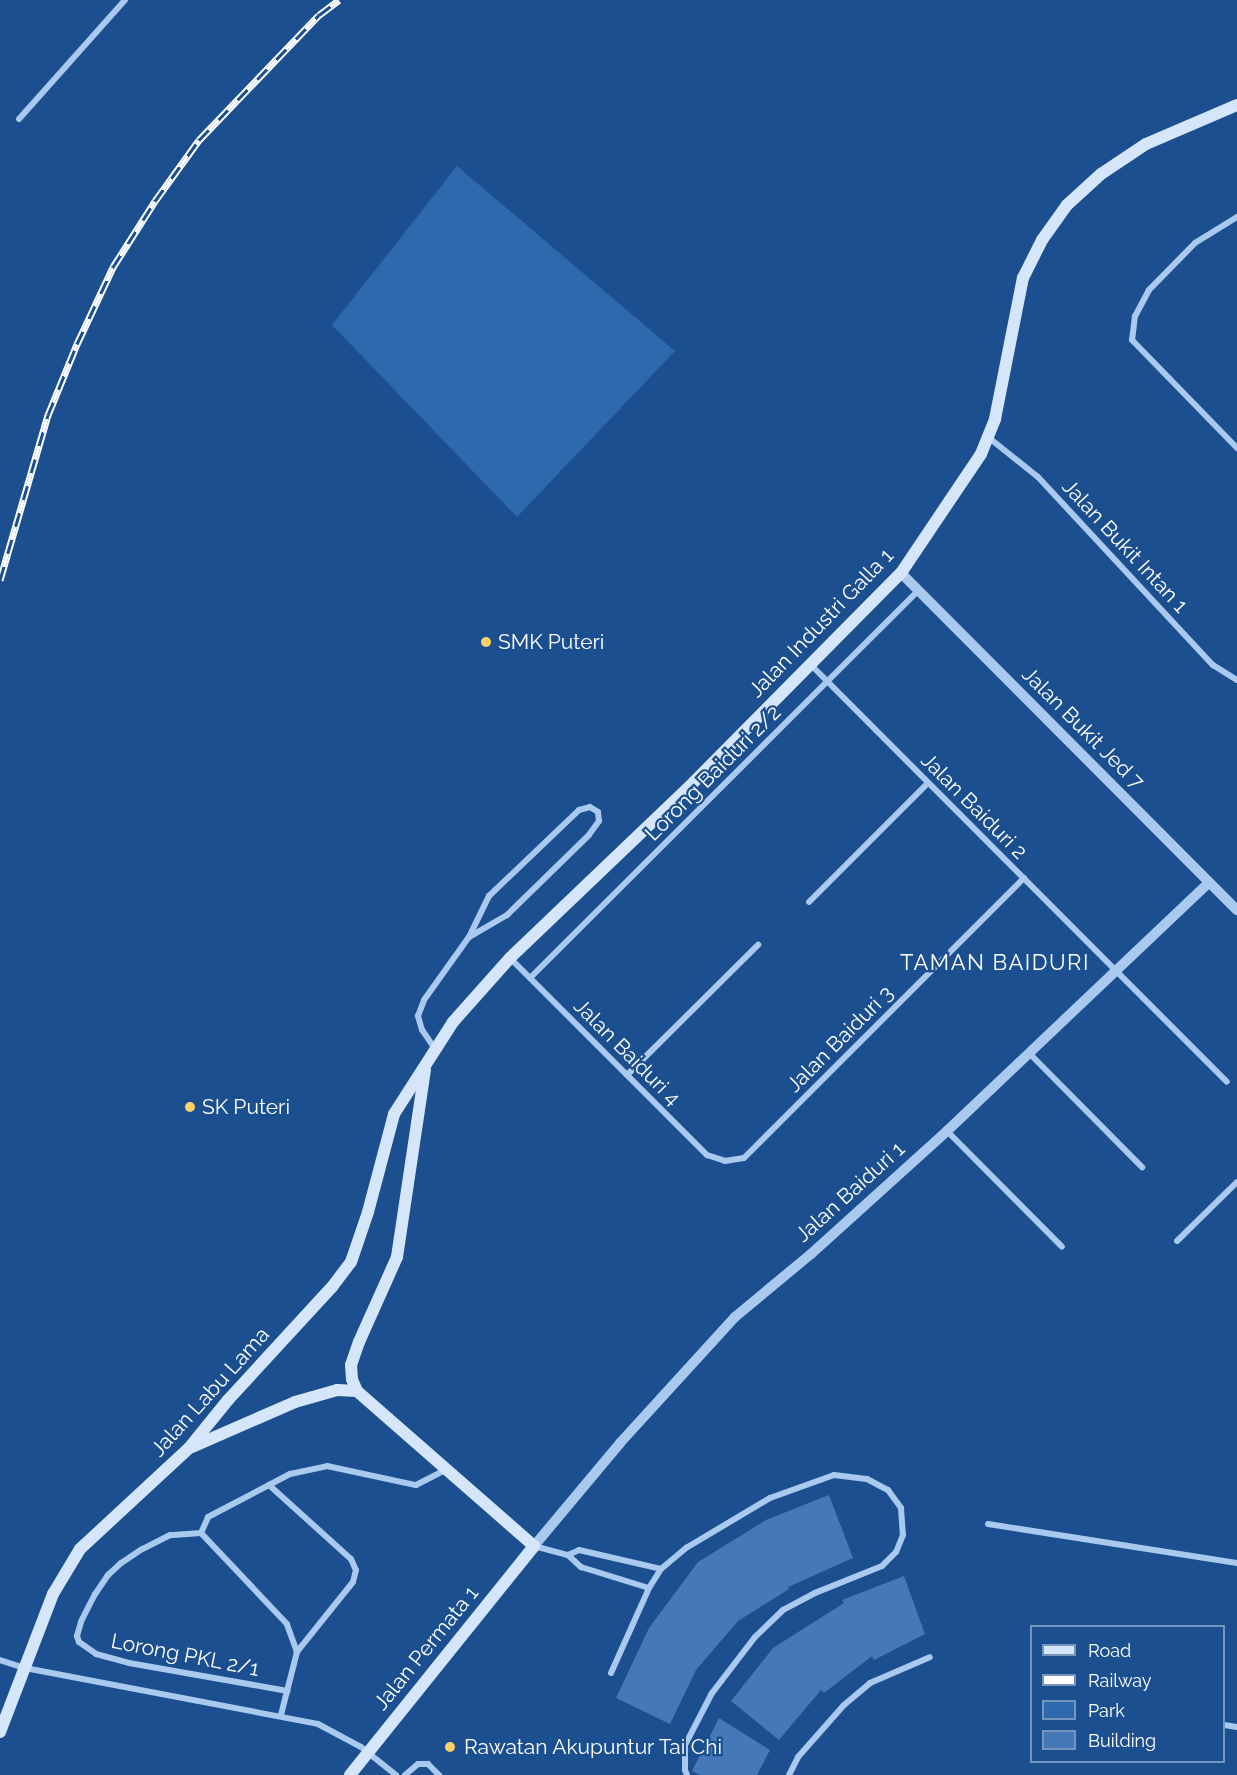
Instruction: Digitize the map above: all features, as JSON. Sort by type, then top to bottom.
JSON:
[{"type":"main road","name":"Jalan Industri Galla 1","points":[[426,1064],[477,992],[686,790],[901,573],[960,487],[988,437],[1005,380],[1023,278],[1041,240],[1061,214],[1101,174],[1146,144],[1237,105]]},
{"type":"main road","points":[[426,1064],[397,1257],[351,1365],[352,1379],[357,1391],[534,1546]]},
{"type":"main road","name":"Jalan Labu Lama","points":[[0,1732],[53,1594],[80,1549],[189,1448],[228,1400],[332,1287],[351,1262],[368,1212],[394,1114],[426,1064]]},
{"type":"main road","points":[[189,1448],[295,1402],[337,1390],[357,1391]]},
{"type":"main road","name":"Jalan Permata 1","points":[[350,1775],[534,1546]]},
{"type":"street","points":[[19,119],[125,0]]},
{"type":"street","points":[[1237,217],[1195,243],[1149,290],[1135,316],[1132,340],[1237,448]]},
{"type":"street","name":"Jalan Bukit Intan 1","points":[[988,437],[1038,477],[1213,665],[1237,680]]},
{"type":"street","name":"Jalan Bukit Jed 7","points":[[901,573],[1237,910]]},
{"type":"street","name":"Lorong Baiduri 2/2","points":[[530,978],[918,591]]},
{"type":"street","name":"Jalan Baiduri 2","points":[[810,664],[1227,1082]]},
{"type":"street","points":[[810,902],[928,783]]},
{"type":"street","points":[[435,1050],[422,1030],[418,1016],[424,1000],[469,938],[489,896],[579,810],[590,807],[598,812],[599,821],[589,835],[507,915],[469,938]]},
{"type":"street","name":"Jalan Baiduri 3","points":[[725,1161],[744,1158],[1024,878]]},
{"type":"street","name":"Jalan Baiduri 1","points":[[534,1546],[620,1443],[735,1317],[811,1254],[947,1131],[1209,882]]},
{"type":"street","points":[[627,1075],[758,945]]},
{"type":"street","name":"Jalan Baiduri 4","points":[[510,958],[707,1155],[725,1161]]},
{"type":"street","points":[[1029,1053],[1142,1167]]},
{"type":"street","points":[[947,1131],[1062,1247]]},
{"type":"street","points":[[1177,1241],[1237,1182]]},
{"type":"street","points":[[297,1652],[287,1624],[201,1533],[208,1517],[290,1474],[327,1466],[416,1485],[448,1469]]},
{"type":"street","points":[[611,1673],[649,1588],[661,1569],[686,1548],[770,1498],[834,1474],[867,1479],[888,1490],[901,1509],[903,1535],[896,1552],[882,1566],[815,1593],[783,1610],[755,1637],[712,1693],[686,1745],[684,1770],[687,1775]]},
{"type":"street","points":[[269,1485],[351,1559],[356,1570],[352,1582],[297,1652],[281,1715]]},
{"type":"street","points":[[988,1524],[1237,1563]]},
{"type":"street","name":"Lorong PKL 2/1","points":[[201,1533],[170,1535],[121,1563],[108,1575],[95,1594],[81,1622],[77,1636],[79,1642],[96,1654],[129,1663],[243,1685],[288,1691]]},
{"type":"street","points":[[534,1546],[568,1555],[581,1567],[649,1588]]},
{"type":"street","points":[[568,1555],[579,1550],[661,1569]]},
{"type":"street","points":[[789,1775],[798,1757],[844,1705],[870,1683],[930,1657]]},
{"type":"street","points":[[0,1660],[25,1668],[281,1715],[318,1724],[367,1751],[396,1775]]},
{"type":"street","points":[[405,1775],[418,1764],[428,1764],[439,1775]]},
{"type":"green space","points":[[457,166],[675,351],[517,517],[332,325]]},
{"type":"building","points":[[829,1495],[853,1558],[788,1587],[789,1589],[738,1621],[696,1670],[670,1724],[616,1698],[649,1628],[698,1562],[766,1520]]},
{"type":"building","points":[[904,1576],[925,1634],[874,1660],[872,1656],[824,1693],[821,1690],[779,1740],[731,1701],[773,1648],[844,1603],[842,1600]]},
{"type":"building","points":[[719,1718],[770,1750],[757,1775],[700,1775],[692,1771]]},
{"type":"railway","points":[[0,580],[48,415],[77,344],[113,267],[155,201],[199,140],[319,15],[339,0]]},
{"type":"place","name":"SMK Puteri","points":[[486,642]]},
{"type":"place","name":"SK Puteri","points":[[190,1107]]},
{"type":"place","name":"Rawatan Akupuntur Tai Chi","points":[[450,1747]]},
{"type":"district","name":"TAMAN BAIDURI","points":[[995,963]]}]
